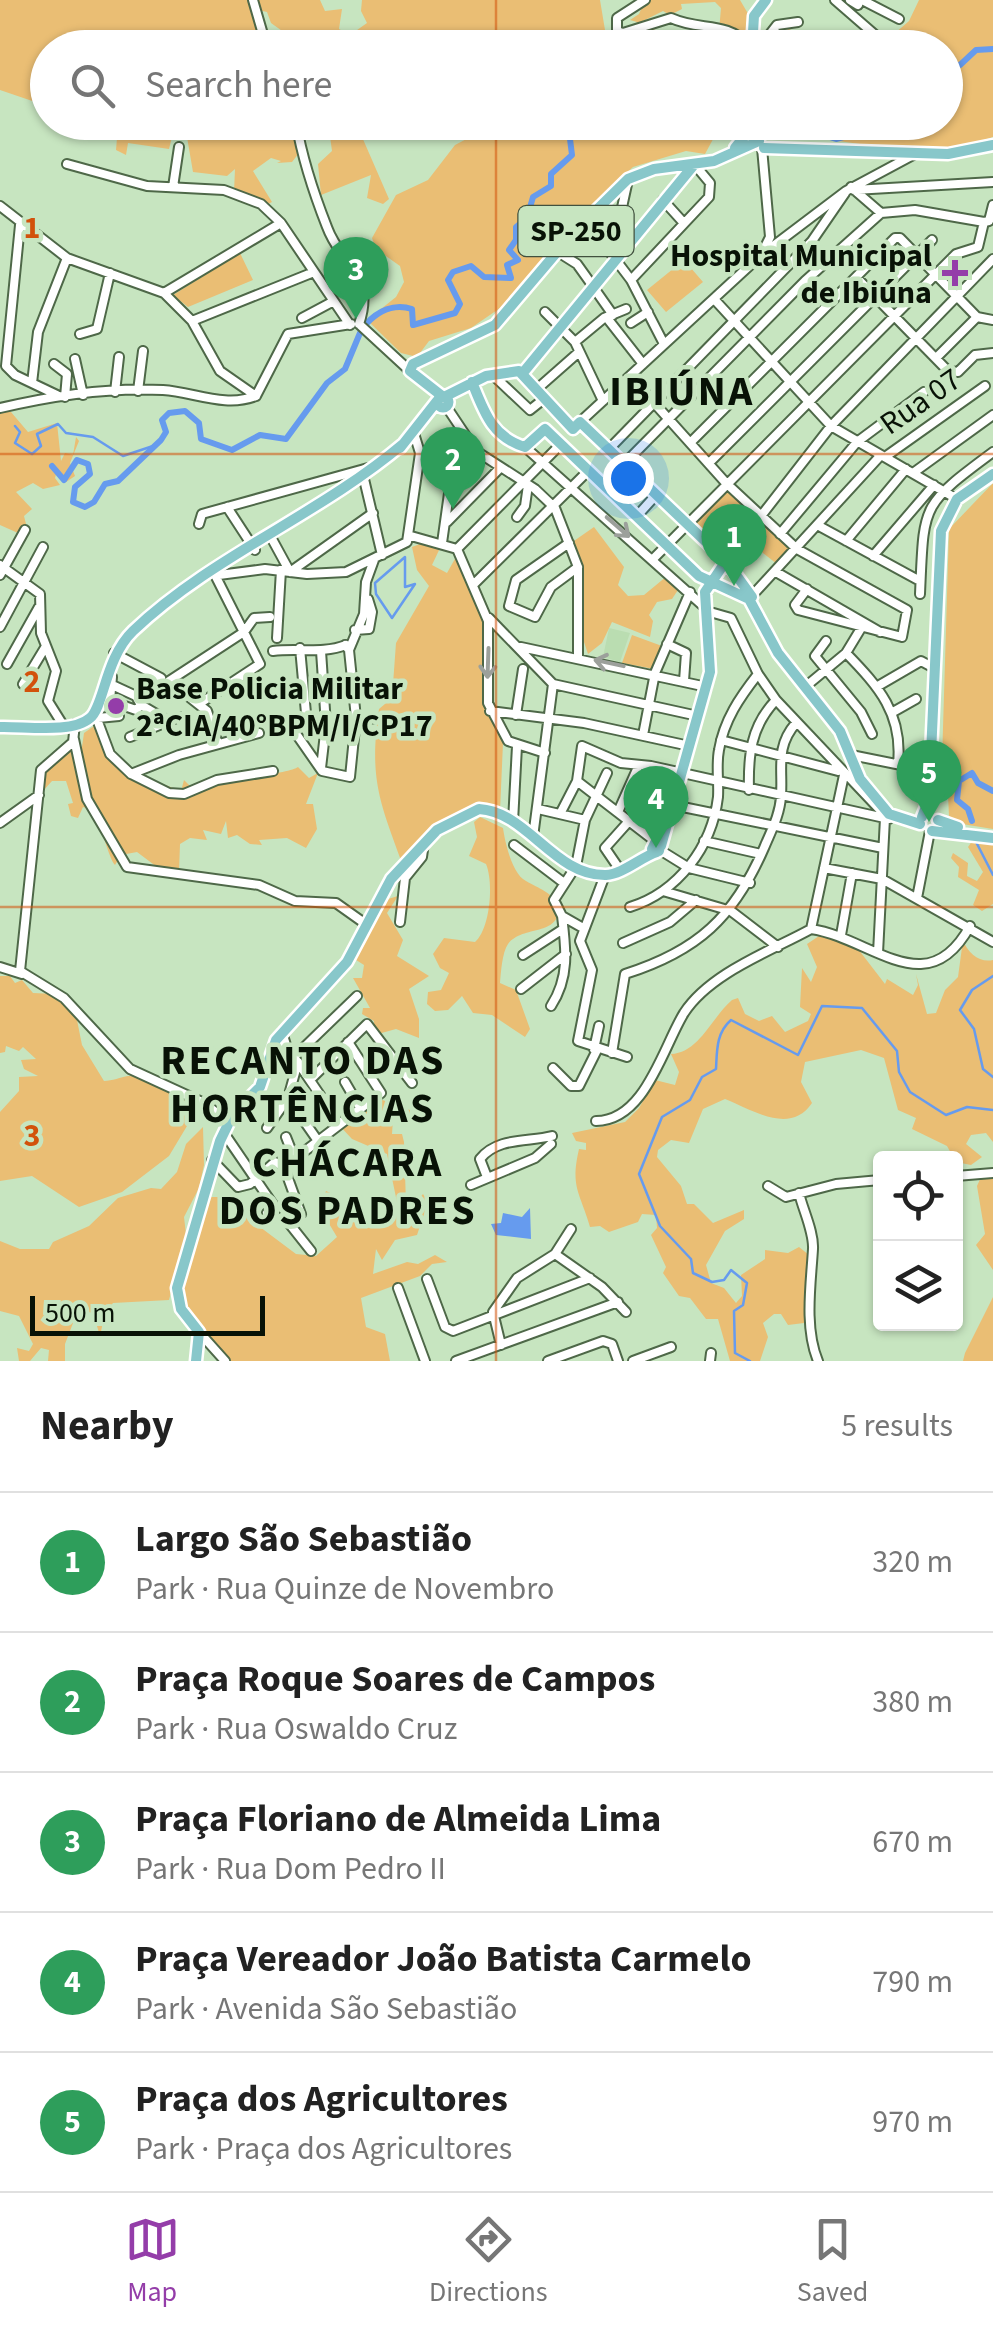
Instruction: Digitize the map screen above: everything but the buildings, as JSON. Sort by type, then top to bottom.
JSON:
[{"type":"main road","points":[[754,30],[754,16],[766,0]]},
{"type":"main road","points":[[723,157],[745,140]]},
{"type":"main road","points":[[760,140],[760,145],[915,154],[968,152],[993,144]]},
{"type":"main road","name":"SP-250","points":[[415,372],[428,357],[496,326],[558,252],[628,179],[644,171],[686,168],[760,145]]},
{"type":"main road","points":[[254,549],[372,470],[402,444],[425,414],[457,388],[520,373],[664,201],[686,168]]},
{"type":"main road","points":[[415,372],[441,400]]},
{"type":"main road","points":[[520,373],[725,555],[779,651],[840,731],[860,779],[889,814],[993,835]]},
{"type":"main road","points":[[472,382],[494,430],[525,447],[543,429],[699,576],[751,598]]},
{"type":"main road","points":[[928,823],[941,532],[961,506],[956,500],[993,474]]},
{"type":"main road","points":[[0,727],[69,725],[96,716],[116,654],[134,630],[196,584],[233,568],[254,549],[308,514]]},
{"type":"main road","points":[[703,604],[725,555]]},
{"type":"main road","points":[[196,1361],[199,1332],[181,1308],[177,1288],[212,1160],[226,1127],[260,1088],[281,1039],[338,973],[391,879],[424,843],[471,810],[486,810],[513,822],[576,866],[606,874],[620,870],[656,847],[708,672],[699,576]]},
{"type":"main road","points":[[679,774],[691,733]]},
{"type":"street","points":[[253,0],[262,30]]},
{"type":"street","points":[[618,30],[614,26],[616,18],[644,0]]},
{"type":"street","points":[[835,0],[870,30]]},
{"type":"street","points":[[857,2],[899,19]]},
{"type":"street","points":[[634,30],[671,18],[688,25],[728,30]]},
{"type":"street","points":[[771,30],[776,25],[798,22]]},
{"type":"street","points":[[301,140],[328,230],[360,277],[363,303],[354,324]]},
{"type":"street","points":[[760,145],[771,243]]},
{"type":"street","points":[[173,187],[179,147]]},
{"type":"street","points":[[457,549],[527,484],[576,426],[771,243],[850,189],[915,154]]},
{"type":"street","points":[[67,164],[128,182],[234,193],[261,204],[280,223],[332,302],[415,372]]},
{"type":"street","points":[[631,280],[710,194],[710,183],[686,168]]},
{"type":"street","points":[[628,179],[619,222],[606,244],[612,264],[631,280],[664,344]]},
{"type":"street","points":[[850,189],[993,182]]},
{"type":"street","points":[[850,189],[881,212]]},
{"type":"street","points":[[608,450],[812,241],[850,189]]},
{"type":"street","points":[[664,201],[682,222]]},
{"type":"street","points":[[653,559],[961,250],[978,247],[993,205]]},
{"type":"street","points":[[0,206],[67,258],[164,293],[192,321],[220,371],[256,396]]},
{"type":"street","points":[[624,464],[804,282],[881,212],[914,210],[987,222]]},
{"type":"street","points":[[0,220],[10,215]]},
{"type":"street","points":[[164,293],[280,223]]},
{"type":"street","points":[[20,225],[12,310],[4,340],[8,370],[63,397]]},
{"type":"street","points":[[690,443],[900,238],[976,317],[993,320]]},
{"type":"street","points":[[709,464],[932,240]]},
{"type":"street","points":[[558,252],[576,264],[594,287],[643,364]]},
{"type":"street","points":[[32,383],[38,332],[67,258]]},
{"type":"street","points":[[725,555],[831,426],[993,259]]},
{"type":"street","points":[[192,321],[314,272]]},
{"type":"street","points":[[80,334],[97,329],[110,273]]},
{"type":"street","points":[[856,277],[954,373],[976,355],[993,353]]},
{"type":"street","points":[[804,282],[827,306]]},
{"type":"street","points":[[714,299],[831,426],[956,500]]},
{"type":"street","points":[[302,318],[332,302]]},
{"type":"street","points":[[494,377],[530,410],[577,347],[610,316],[626,308]]},
{"type":"street","points":[[0,309],[12,310]]},
{"type":"street","points":[[546,312],[577,347],[603,401]]},
{"type":"street","points":[[631,323],[648,312]]},
{"type":"street","points":[[936,358],[976,317]]},
{"type":"street","points":[[256,396],[288,334],[354,324]]},
{"type":"street","points":[[138,391],[142,351]]},
{"type":"street","points":[[115,392],[119,356]]},
{"type":"street","points":[[75,359],[83,395]]},
{"type":"street","points":[[54,364],[67,374],[63,397]]},
{"type":"street","points":[[630,376],[726,483],[797,549],[906,610],[903,635],[896,639],[882,634],[776,572]]},
{"type":"street","name":"Rua 07","points":[[751,598],[883,456],[984,386]]},
{"type":"street","points":[[0,408],[24,400],[115,392],[168,391],[218,400],[256,396]]},
{"type":"street","points":[[780,534],[857,442],[924,392]]},
{"type":"street","points":[[441,400],[476,451],[527,484],[555,508],[578,567],[578,656]]},
{"type":"street","points":[[846,542],[909,471],[993,415]]},
{"type":"street","points":[[409,538],[420,453],[414,430]]},
{"type":"street","points":[[626,432],[641,446]]},
{"type":"street","points":[[525,447],[703,604],[734,621],[758,674],[776,700],[841,773],[889,814]]},
{"type":"street","points":[[442,542],[453,470],[476,451]]},
{"type":"street","points":[[873,556],[938,487],[993,452]]},
{"type":"street","points":[[446,523],[500,468]]},
{"type":"street","points":[[199,524],[200,515],[372,470],[378,557],[366,582],[364,614],[348,646],[356,718],[351,775],[344,778],[321,768],[290,725]]},
{"type":"street","points":[[473,585],[513,542],[555,508],[588,471]]},
{"type":"street","points":[[517,517],[525,506],[527,484]]},
{"type":"street","points":[[450,486],[467,502]]},
{"type":"street","points":[[920,594],[926,518],[938,487]]},
{"type":"street","points":[[637,516],[656,495]]},
{"type":"street","points":[[227,507],[254,549]]},
{"type":"street","points":[[285,571],[373,513]]},
{"type":"street","points":[[820,526],[920,581]]},
{"type":"street","points":[[25,530],[1,569],[25,580],[40,594],[41,633],[56,676],[48,701],[69,725],[87,800],[127,867],[259,885],[295,902],[336,903],[368,925]]},
{"type":"street","points":[[233,568],[346,572],[409,538],[442,542],[457,549],[485,615],[490,712],[502,736],[517,746],[545,752]]},
{"type":"street","points":[[272,539],[285,571],[277,638]]},
{"type":"street","points":[[569,543],[516,580],[509,606],[535,616],[550,587],[578,567]]},
{"type":"street","points":[[0,626],[43,548]]},
{"type":"street","points":[[199,704],[260,664],[216,575]]},
{"type":"street","points":[[807,589],[796,608],[862,624]]},
{"type":"street","points":[[643,735],[655,673],[690,592]]},
{"type":"street","points":[[8,664],[41,604]]},
{"type":"street","points":[[485,615],[553,684],[697,716]]},
{"type":"street","points":[[165,679],[244,632],[254,618],[270,618]]},
{"type":"street","points":[[807,686],[846,653],[862,624]]},
{"type":"street","points":[[26,631],[41,633]]},
{"type":"street","points":[[826,641],[814,654],[861,712],[872,734]]},
{"type":"street","points":[[667,644],[686,653],[684,680]]},
{"type":"street","points":[[22,684],[46,646]]},
{"type":"street","points":[[273,650],[321,651],[348,646]]},
{"type":"street","points":[[519,647],[578,656],[705,686]]},
{"type":"street","points":[[300,648],[307,724]]},
{"type":"street","points":[[321,651],[326,725],[321,768]]},
{"type":"street","points":[[846,653],[878,686],[893,712],[899,729],[898,764]]},
{"type":"street","points":[[140,705],[136,710],[110,701],[116,654],[165,679],[199,704],[210,716],[218,744]]},
{"type":"street","points":[[878,686],[921,661],[935,670]]},
{"type":"street","points":[[516,715],[523,669]]},
{"type":"street","points":[[630,908],[663,891],[689,868],[704,841],[715,813],[722,740],[735,705],[758,674]]},
{"type":"street","points":[[110,684],[136,696],[140,705],[168,721]]},
{"type":"street","points":[[533,837],[553,684]]},
{"type":"street","points":[[749,790],[750,747],[760,721],[776,700]]},
{"type":"street","points":[[893,712],[916,700]]},
{"type":"street","points":[[490,712],[548,718],[685,745]]},
{"type":"street","points":[[119,716],[96,716],[106,749],[131,774],[160,790],[184,794],[216,780],[274,771]]},
{"type":"street","points":[[130,737],[179,717]]},
{"type":"street","points":[[276,728],[377,718]]},
{"type":"street","points":[[612,1053],[625,974],[685,948],[730,911],[750,883],[775,825],[781,797],[780,756],[796,723]]},
{"type":"street","points":[[131,774],[259,733]]},
{"type":"street","points":[[22,974],[18,955],[42,768],[74,739]]},
{"type":"street","points":[[722,740],[841,773]]},
{"type":"street","points":[[513,822],[517,746]]},
{"type":"street","points":[[560,814],[577,781],[582,746],[620,764],[836,808],[889,814]]},
{"type":"street","points":[[853,755],[931,771]]},
{"type":"street","points":[[618,812],[639,765]]},
{"type":"street","points":[[551,1006],[562,987],[566,954],[562,916],[554,903],[576,866],[585,820],[607,773]]},
{"type":"street","points":[[812,929],[841,773]]},
{"type":"street","points":[[577,781],[630,820],[656,847],[689,868],[750,883]]},
{"type":"street","points":[[0,822],[39,795]]},
{"type":"street","points":[[670,804],[883,848]]},
{"type":"street","points":[[538,808],[585,820]]},
{"type":"street","points":[[878,953],[883,848],[889,814]]},
{"type":"street","points":[[620,870],[605,848],[630,820]]},
{"type":"street","points":[[917,898],[928,823]]},
{"type":"street","points":[[704,841],[761,854]]},
{"type":"street","points":[[400,922],[405,878],[422,856],[424,843]]},
{"type":"street","points":[[514,845],[564,883]]},
{"type":"street","points":[[824,868],[882,879],[993,942]]},
{"type":"street","points":[[841,934],[852,873]]},
{"type":"street","points":[[606,874],[583,928],[580,952],[592,970],[578,1038],[580,1044],[627,1057]]},
{"type":"street","points":[[663,891],[730,911],[778,947]]},
{"type":"street","points":[[622,944],[670,922],[696,900]]},
{"type":"street","points":[[562,916],[583,928]]},
{"type":"street","points":[[596,1121],[615,1117],[636,1100],[696,998],[812,929],[841,934],[898,962],[934,962],[948,956],[970,926]]},
{"type":"street","points":[[523,955],[564,930]]},
{"type":"street","points":[[521,989],[566,954]]},
{"type":"street","points":[[0,967],[22,974],[64,998],[134,1072],[204,1102],[226,1127],[276,1209]]},
{"type":"street","points":[[267,1128],[288,1098],[296,1059],[357,996]]},
{"type":"street","points":[[310,1080],[370,1025],[412,1083]]},
{"type":"street","points":[[553,1068],[571,1086],[580,1086],[596,1049],[599,1026]]},
{"type":"street","points":[[281,1039],[339,1123]]},
{"type":"street","points":[[284,1167],[382,1091],[348,1042]]},
{"type":"street","points":[[345,1082],[359,1106]]},
{"type":"street","points":[[288,1098],[318,1141]]},
{"type":"street","points":[[286,1137],[294,1160]]},
{"type":"street","points":[[471,1185],[534,1158],[551,1140],[514,1140],[484,1154],[480,1159],[487,1177]]},
{"type":"street","points":[[212,1160],[235,1186],[258,1177],[275,1162],[284,1167],[300,1216],[288,1222],[312,1252]]},
{"type":"street","points":[[963,1175],[993,1173]]},
{"type":"street","points":[[768,1186],[786,1197],[848,1182],[873,1180]]},
{"type":"street","points":[[800,1194],[814,1246],[809,1267],[811,1326],[818,1361]]},
{"type":"street","points":[[266,1213],[294,1200]]},
{"type":"street","points":[[501,1345],[492,1318],[500,1302],[519,1276],[555,1254],[571,1229]]},
{"type":"street","points":[[555,1254],[590,1278],[626,1312]]},
{"type":"street","points":[[428,1279],[448,1330],[492,1318],[590,1278]]},
{"type":"street","points":[[398,1288],[425,1361]]},
{"type":"street","points":[[500,1302],[507,1312]]},
{"type":"street","points":[[456,1361],[618,1302]]},
{"type":"street","points":[[199,1332],[224,1361]]},
{"type":"street","points":[[548,1361],[603,1341],[612,1344],[618,1361]]},
{"type":"street","points":[[633,1361],[666,1349],[664,1361]]},
{"type":"shaded area","points":[[0,0],[320,0],[325,11],[342,9],[341,30],[281,30],[271,23],[267,12],[258,10],[264,30],[30,30],[30,100],[0,90]]},
{"type":"shaded area","points":[[362,0],[600,0],[605,30],[357,30],[367,23],[361,11]]},
{"type":"shaded area","points":[[645,0],[740,0],[750,17],[747,30],[719,30],[721,8],[715,2],[681,4],[682,9],[670,15],[663,11],[635,25],[637,22],[630,20],[639,14]]},
{"type":"shaded area","points":[[919,0],[993,0],[993,137],[969,144],[916,148],[832,140],[963,140],[963,30],[899,30],[909,21]]},
{"type":"shaded area","points":[[117,140],[171,140],[169,149],[128,143],[126,155],[116,150]]},
{"type":"shaded area","points":[[188,140],[298,140],[299,153],[292,162],[277,163],[281,161],[271,158],[253,171],[272,202],[266,205],[234,192],[235,169],[227,176],[193,172]]},
{"type":"shaded area","points":[[330,140],[363,140],[389,199],[383,204],[367,198],[371,175],[321,195],[318,164],[332,151]]},
{"type":"shaded area","points":[[465,140],[713,140],[705,154],[686,151],[633,167],[573,222],[503,306],[471,328],[429,341],[417,357],[401,353],[367,320],[396,297],[404,282],[400,266],[376,249],[372,238],[396,195],[428,180],[455,145]]},
{"type":"shaded area","points":[[240,253],[253,280],[188,307],[173,295]]},
{"type":"shaded area","points":[[684,260],[703,282],[666,312],[647,290]]},
{"type":"shaded area","points":[[0,412],[11,412],[28,432],[57,423],[61,461],[65,453],[73,455],[76,437],[79,441],[70,463],[75,476],[66,482],[57,471],[55,478],[60,485],[43,489],[33,483],[16,492],[32,509],[24,516],[27,528],[18,533],[0,525]]},
{"type":"shaded area","points":[[993,483],[993,829],[962,824],[949,816],[947,774],[942,761],[949,529]]},
{"type":"shaded area","points":[[726,490],[755,517],[721,552],[691,524]]},
{"type":"shaded area","points":[[762,522],[790,548],[777,564],[744,538]]},
{"type":"shaded area","points":[[594,527],[624,567],[618,585],[628,596],[644,595],[667,576],[680,587],[672,599],[657,602],[649,615],[653,621],[650,637],[612,622],[602,643],[588,654],[581,633],[584,581],[571,543]]},
{"type":"shaded area","points":[[441,546],[432,565],[447,573],[456,557],[485,627],[483,700],[503,743],[500,811],[483,809],[456,814],[402,863],[378,788],[376,733],[379,709],[392,698],[396,643],[429,586],[417,570],[412,547]]},
{"type":"shaded area","points":[[609,628],[630,633],[620,662],[603,657]]},
{"type":"shaded area","points":[[632,635],[662,646],[654,669],[622,663]]},
{"type":"shaded area","points":[[94,726],[104,753],[120,757],[131,772],[181,791],[184,780],[191,787],[298,767],[309,778],[318,773],[306,804],[313,804],[317,829],[306,848],[287,838],[250,844],[237,835],[228,838],[226,821],[221,834],[203,830],[207,840],[190,838],[180,844],[179,872],[157,867],[137,852],[121,855],[115,865],[93,810],[83,807],[78,818],[71,816],[68,804],[73,803],[66,781],[52,781],[43,791],[42,774],[69,749],[81,754],[84,733]]},
{"type":"shaded area","points":[[480,817],[503,828],[517,872],[559,905],[554,922],[515,938],[504,952],[500,983],[516,990],[530,1029],[525,1037],[492,1015],[473,1013],[462,996],[448,1010],[435,1011],[427,1004],[428,992],[441,990],[449,973],[440,968],[433,954],[444,938],[475,942],[487,917],[490,882],[486,864],[469,856],[477,837],[474,822]]},
{"type":"shaded area","points":[[973,840],[993,842],[993,904],[982,911],[973,905],[979,890],[958,877],[959,867],[951,858],[953,853],[968,863],[967,876],[977,881],[983,872],[968,847]]},
{"type":"shaded area","points":[[398,896],[387,913],[403,940],[397,956],[429,976],[409,989],[419,1019],[419,1038],[396,1029],[378,1034],[373,1030],[374,1021],[362,1014],[363,1008],[370,1008],[353,978],[362,978],[364,965],[353,958],[381,901]]},
{"type":"shaded area","points":[[822,934],[855,945],[885,984],[887,979],[913,995],[918,985],[916,974],[927,1014],[936,1013],[945,990],[958,977],[963,940],[975,956],[993,960],[993,1142],[986,1133],[971,1135],[966,1144],[982,1157],[971,1165],[963,1163],[963,1151],[950,1151],[912,1129],[916,1118],[898,1110],[884,1058],[861,1050],[805,1062],[801,1082],[812,1103],[793,1118],[770,1117],[725,1099],[703,1109],[689,1143],[671,1140],[658,1150],[657,1157],[681,1186],[687,1204],[694,1204],[713,1223],[744,1210],[744,1219],[725,1231],[706,1265],[711,1283],[724,1288],[736,1303],[742,1296],[741,1275],[765,1259],[765,1250],[788,1253],[799,1247],[809,1255],[804,1323],[788,1325],[781,1314],[774,1314],[763,1323],[768,1337],[760,1361],[730,1361],[718,1319],[706,1319],[690,1298],[679,1296],[663,1273],[666,1267],[651,1235],[657,1228],[656,1215],[642,1214],[638,1222],[609,1232],[600,1226],[590,1227],[576,1182],[579,1149],[586,1150],[586,1143],[576,1141],[572,1133],[625,1122],[639,1108],[655,1080],[675,1085],[679,1072],[671,1054],[690,1048],[732,1000],[738,998],[745,1014],[759,1021],[772,1016],[785,1032],[808,1021],[811,1014],[800,1007],[802,968],[811,982],[817,967],[807,944]]},
{"type":"shaded area","points":[[0,976],[10,976],[15,983],[22,980],[33,993],[55,994],[76,1015],[82,1045],[104,1081],[128,1076],[156,1082],[196,1111],[169,1156],[122,1192],[79,1207],[32,1176],[0,1181],[0,1112],[19,1091],[19,1077],[38,1076],[24,1069],[21,1060],[36,1059],[23,1047],[19,1051],[6,1046],[5,1052],[0,1053]]},
{"type":"shaded area","points":[[377,1098],[410,1110],[409,1117],[393,1119],[392,1134],[402,1134],[404,1142],[406,1204],[413,1206],[423,1194],[428,1202],[417,1235],[395,1240],[382,1260],[376,1249],[373,1274],[407,1262],[418,1264],[435,1255],[447,1262],[432,1264],[420,1276],[361,1298],[366,1327],[385,1334],[390,1361],[223,1361],[190,1316],[180,1284],[206,1197],[220,1197],[296,1254],[316,1256],[337,1237],[319,1207],[326,1191],[339,1197],[340,1208],[352,1222],[398,1207],[387,1154],[352,1139],[338,1124]]},
{"type":"shaded area","points":[[203,1127],[204,1165],[199,1188],[184,1217],[186,1234],[169,1300],[113,1303],[105,1313],[100,1336],[93,1313],[78,1310],[65,1344],[65,1361],[48,1361],[49,1350],[41,1348],[30,1361],[19,1361],[17,1348],[29,1351],[33,1344],[19,1316],[0,1311],[0,1241],[20,1249],[49,1249],[53,1242],[89,1226],[118,1198],[151,1188],[161,1189],[177,1172],[186,1144]]},
{"type":"shaded area","points":[[982,1175],[993,1175],[993,1270],[976,1245],[985,1234],[977,1186]]},
{"type":"shaded area","points":[[993,1297],[993,1361],[963,1361],[965,1353]]},
{"type":"water","points":[[530,1208],[531,1239],[496,1235],[491,1224],[501,1223],[503,1213],[522,1217]]},
{"type":"waterway","points":[[963,62],[976,50],[993,49]]},
{"type":"waterway","points":[[366,324],[393,308],[412,309],[413,325],[455,313],[460,304],[448,280],[453,272],[471,266],[484,277],[511,278],[507,265],[518,260],[509,250],[516,240],[516,227],[527,218],[533,197],[551,186],[551,174],[572,155],[570,140]]},
{"type":"waterway","points":[[52,466],[64,480],[77,460],[88,464],[90,474],[75,487],[73,502],[85,507],[94,502],[105,484],[118,481],[161,440],[166,432],[162,420],[169,413],[185,411],[199,423],[201,439],[232,450],[260,435],[286,439],[327,383],[345,369],[360,333]]},
{"type":"waterway","points":[[15,426],[20,432],[15,443],[32,454],[41,446],[37,434],[58,424],[66,433],[93,437],[123,456],[153,446]]},
{"type":"waterway","points":[[405,557],[405,587],[415,584],[392,618],[376,594],[375,583],[405,557]]},
{"type":"waterway","points":[[972,821],[968,809],[957,800],[959,781],[972,773],[978,783],[993,791]]},
{"type":"waterway","points":[[974,838],[993,875]]},
{"type":"waterway","points":[[993,976],[972,990],[960,1010],[974,1029],[983,1069],[993,1077]]},
{"type":"waterway","points":[[750,1361],[735,1353],[734,1311],[743,1305],[747,1283],[731,1270],[724,1280],[712,1282],[693,1273],[691,1259],[660,1226],[639,1174],[662,1117],[690,1100],[702,1077],[716,1069],[717,1049],[726,1025],[731,1020],[798,1055],[822,1006],[862,1008],[897,1051],[899,1072],[910,1092],[946,1115],[967,1107],[993,1110]]},
{"type":"place","name":"Hospital Municipal de Ibiúna","points":[[955,273]]},
{"type":"place","name":"Praça Floriano de Almeida Lima","points":[[356,319]]},
{"type":"place","name":"Praça Roque Soares de Campos","points":[[453,509]]},
{"type":"place","name":"Largo São Sebastião","points":[[734,586]]},
{"type":"place","name":"Base Policia Militar 2ªCIA/40°BPM/I/CP17","points":[[116,706]]},
{"type":"place","name":"Praça dos Agricultores","points":[[929,822]]},
{"type":"place","name":"Praça Vereador João Batista Carmelo","points":[[656,848]]},
{"type":"district","name":"IBIÚNA","points":[[682,390]]},
{"type":"district","name":"RECANTO DAS HORTÊNCIAS","points":[[303,1083]]},
{"type":"district","name":"CHÁCARA DOS PADRES","points":[[348,1185]]}]
